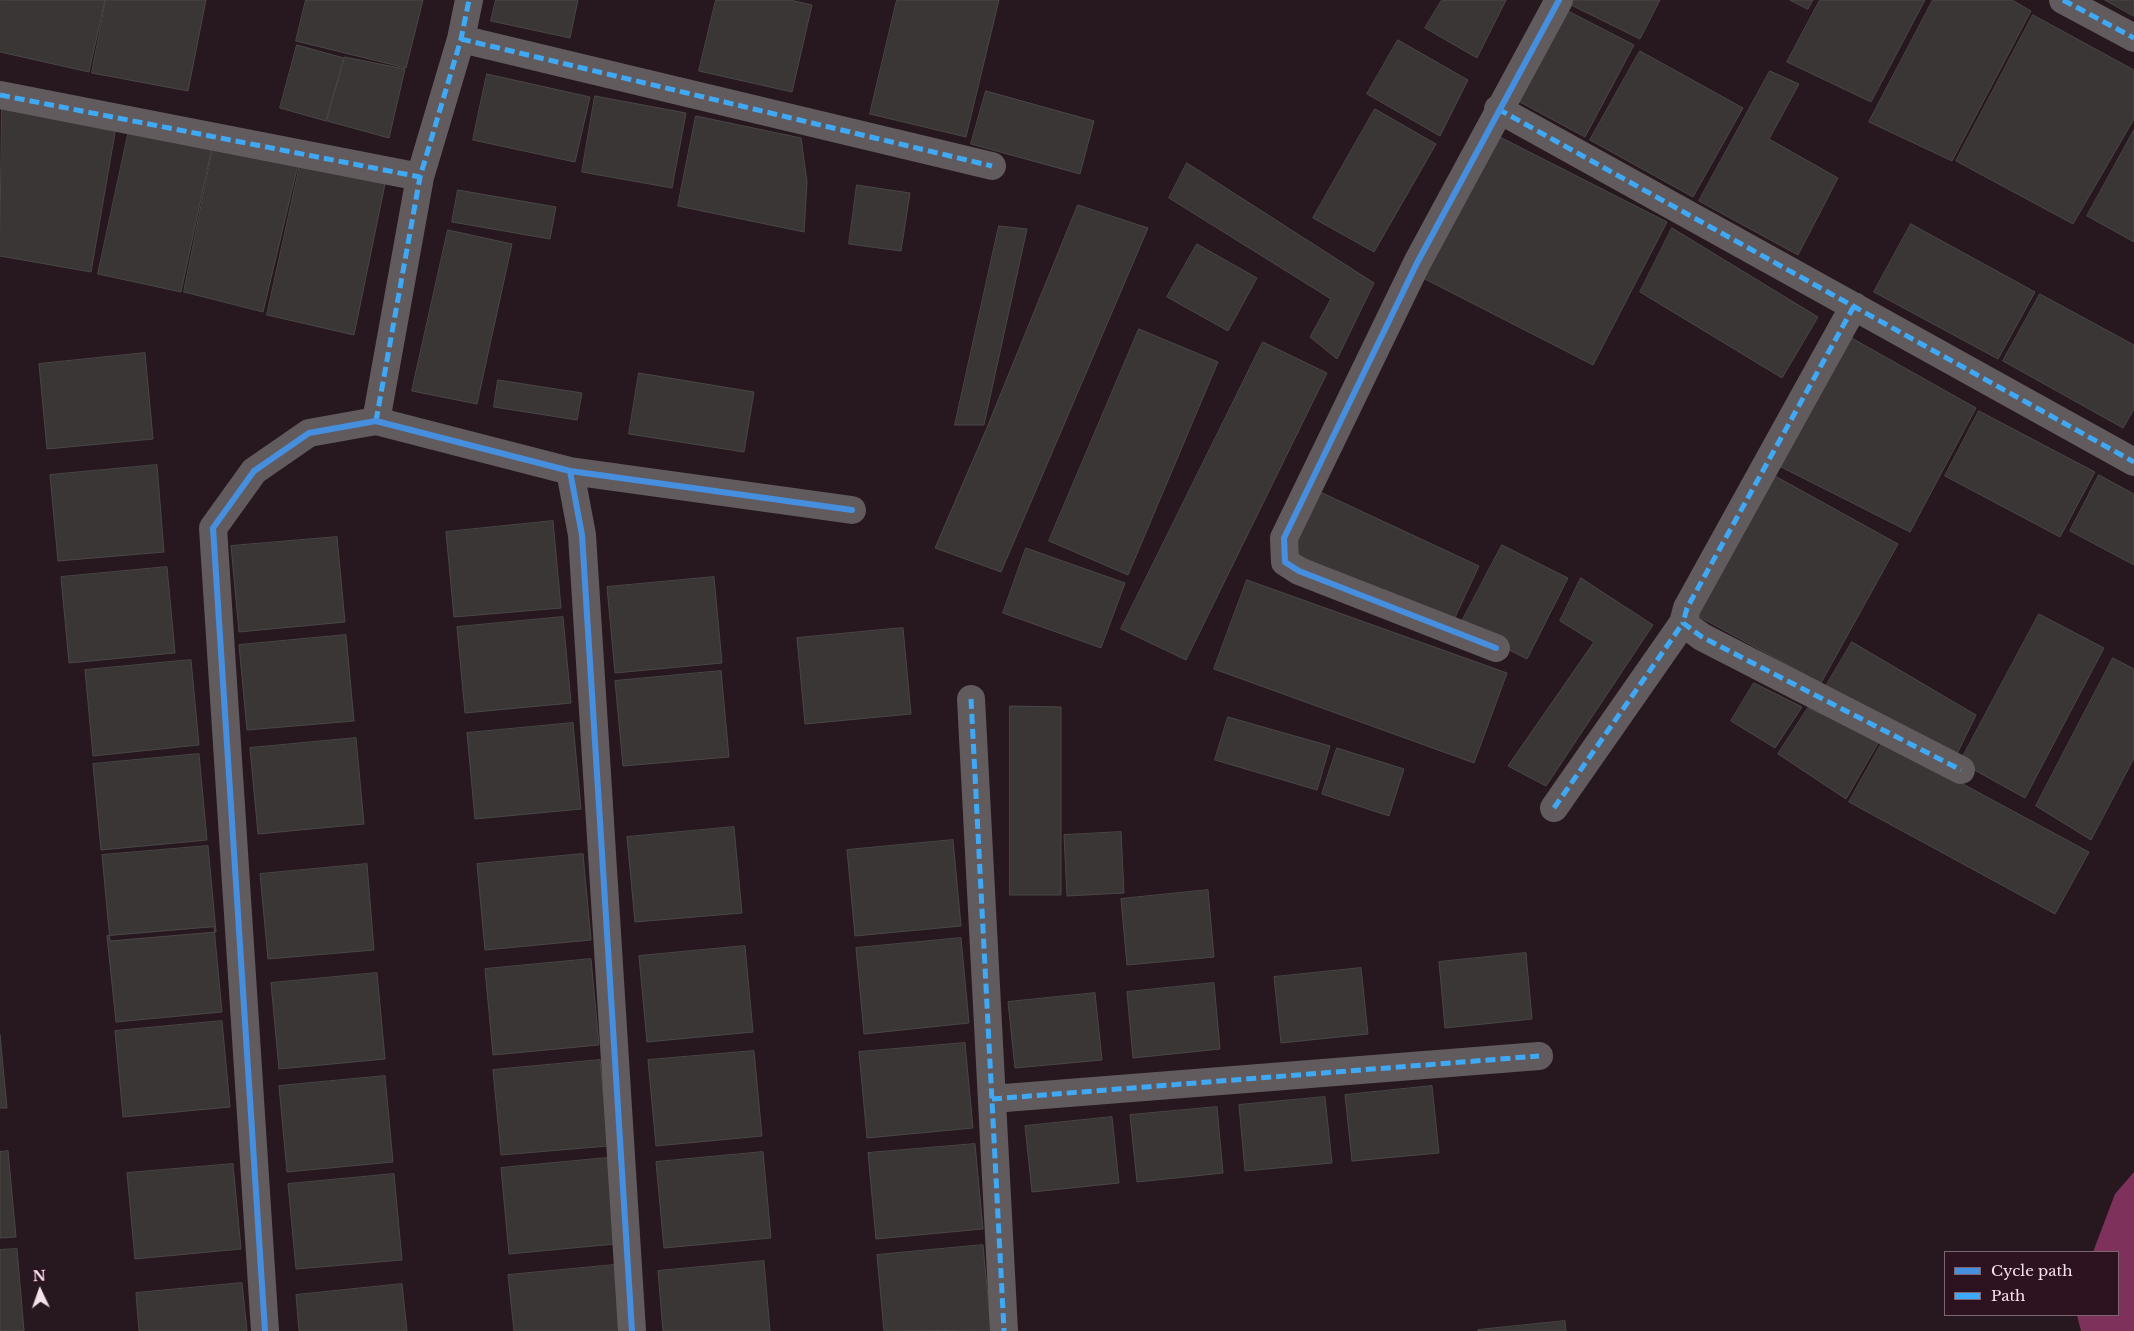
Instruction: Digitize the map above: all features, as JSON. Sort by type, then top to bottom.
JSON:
[{"type":"street","points":[[376,420],[420,177],[461,39],[469,0]]},
{"type":"street","points":[[1496,648],[1299,571],[1285,562],[1284,538],[1417,263],[1558,0]]},
{"type":"street","points":[[2063,0],[2134,38]]},
{"type":"street","points":[[461,39],[992,166]]},
{"type":"street","points":[[0,94],[420,177]]},
{"type":"street","points":[[1498,109],[2134,462]]},
{"type":"street","points":[[1554,808],[1683,624],[1687,608],[1854,306]]},
{"type":"street","points":[[265,1331],[214,528],[254,470],[309,433],[376,420],[570,471],[852,510]]},
{"type":"street","points":[[570,471],[582,535],[632,1331]]},
{"type":"street","points":[[1683,624],[1702,637],[1961,770]]},
{"type":"street","points":[[971,699],[1004,1331]]},
{"type":"street","points":[[992,1099],[1539,1056]]},
{"type":"shaded area","points":[[2134,1172],[2134,1331],[2081,1331],[2077,1316],[2119,1316],[2119,1251],[2093,1251],[2115,1194]]},
{"type":"building","points":[[0,0],[105,0],[89,72],[0,52]]},
{"type":"building","points":[[106,0],[206,0],[188,91],[92,73]]},
{"type":"building","points":[[306,0],[423,0],[406,68],[296,41]]},
{"type":"building","points":[[496,0],[578,0],[570,38],[491,21]]},
{"type":"building","points":[[716,0],[790,0],[812,5],[792,92],[699,71]]},
{"type":"building","points":[[897,0],[999,0],[966,137],[870,114]]},
{"type":"building","points":[[1442,0],[1506,0],[1477,58],[1425,28]]},
{"type":"building","points":[[1573,0],[1660,0],[1640,39],[1571,5]]},
{"type":"building","points":[[1790,0],[1813,0],[1808,9]]},
{"type":"building","points":[[1820,0],[1925,0],[1871,102],[1787,62]]},
{"type":"building","points":[[1933,0],[2012,0],[2031,11],[1952,161],[1869,122]]},
{"type":"building","points":[[2105,0],[2134,0],[2134,16]]},
{"type":"building","points":[[1568,11],[1634,45],[1585,137],[1518,101]]},
{"type":"building","points":[[2033,15],[2134,70],[2134,119],[2073,224],[1956,161]]},
{"type":"building","points":[[1398,40],[1468,80],[1440,136],[1367,94]]},
{"type":"building","points":[[297,45],[344,58],[326,121],[280,108]]},
{"type":"building","points":[[1640,51],[1743,108],[1693,197],[1590,140]]},
{"type":"building","points":[[345,57],[405,69],[389,138],[327,121]]},
{"type":"building","points":[[1770,71],[1799,84],[1769,139],[1838,178],[1798,255],[1699,201]]},
{"type":"building","points":[[487,74],[590,97],[575,162],[473,140]]},
{"type":"building","points":[[986,91],[1094,121],[1080,174],[971,144]]},
{"type":"building","points":[[595,96],[686,113],[672,188],[582,172]]},
{"type":"building","points":[[2,107],[116,127],[91,272],[0,256]]},
{"type":"building","points":[[1375,109],[1436,144],[1374,252],[1313,218]]},
{"type":"building","points":[[696,116],[801,138],[807,182],[804,232],[678,206]]},
{"type":"building","points":[[129,130],[212,147],[181,292],[98,274]]},
{"type":"building","points":[[2134,130],[2134,242],[2087,216]]},
{"type":"building","points":[[1496,135],[1667,222],[1593,365],[1423,278]]},
{"type":"building","points":[[213,148],[298,165],[263,312],[184,292]]},
{"type":"building","points":[[1187,163],[1374,283],[1337,359],[1310,337],[1331,299],[1169,198]]},
{"type":"building","points":[[300,165],[385,184],[354,335],[267,315]]},
{"type":"building","points":[[857,185],[910,193],[901,251],[849,244]]},
{"type":"building","points":[[458,190],[556,207],[550,239],[452,222]]},
{"type":"building","points":[[1078,205],[1148,228],[1001,572],[935,548],[986,430]]},
{"type":"building","points":[[1911,224],[2035,292],[1998,359],[1874,292]]},
{"type":"building","points":[[999,226],[1027,229],[984,425],[955,425]]},
{"type":"building","points":[[1672,228],[1818,317],[1782,378],[1640,292]]},
{"type":"building","points":[[448,230],[512,244],[477,404],[412,391]]},
{"type":"building","points":[[1197,244],[1257,278],[1228,331],[1167,297]]},
{"type":"building","points":[[2040,294],[2134,345],[2134,409],[2123,428],[2003,361]]},
{"type":"building","points":[[1139,329],[1218,362],[1128,575],[1049,541]]},
{"type":"building","points":[[1848,336],[1976,408],[1910,532],[1781,467]]},
{"type":"building","points":[[1263,342],[1327,373],[1186,660],[1121,629]]},
{"type":"building","points":[[145,353],[153,439],[47,449],[39,364]]},
{"type":"building","points":[[639,373],[754,392],[744,452],[629,434]]},
{"type":"building","points":[[498,380],[582,393],[577,420],[494,407]]},
{"type":"building","points":[[1979,411],[2095,472],[2060,537],[1945,476]]},
{"type":"building","points":[[157,465],[164,552],[58,561],[50,475]]},
{"type":"building","points":[[2099,475],[2134,494],[2134,565],[2070,531]]},
{"type":"building","points":[[1775,476],[1898,544],[1821,683],[1698,616]]},
{"type":"building","points":[[1303,484],[1479,566],[1451,626],[1275,544]]},
{"type":"building","points":[[553,521],[561,608],[454,617],[446,532]]},
{"type":"building","points":[[337,537],[345,622],[239,632],[231,546]]},
{"type":"building","points":[[1502,545],[1568,578],[1527,659],[1460,625]]},
{"type":"building","points":[[1026,548],[1125,583],[1101,648],[1003,613]]},
{"type":"building","points":[[167,567],[175,653],[69,663],[61,577]]},
{"type":"building","points":[[714,577],[722,663],[615,673],[607,587]]},
{"type":"building","points":[[1581,578],[1653,625],[1546,786],[1508,766],[1594,642],[1560,621]]},
{"type":"building","points":[[1247,580],[1507,673],[1474,763],[1214,669]]},
{"type":"building","points":[[2039,614],[2104,648],[2025,798],[1960,762]]},
{"type":"building","points":[[563,617],[571,703],[465,713],[457,627]]},
{"type":"building","points":[[903,628],[911,714],[805,724],[797,638]]},
{"type":"building","points":[[346,635],[354,721],[247,730],[239,645]]},
{"type":"building","points":[[1852,642],[1976,715],[1954,760],[1826,686]]},
{"type":"building","points":[[2113,658],[2134,669],[2134,758],[2091,840],[2036,806]]},
{"type":"building","points":[[191,660],[199,745],[93,756],[85,670]]},
{"type":"building","points":[[721,671],[729,757],[623,766],[615,681]]},
{"type":"building","points":[[1754,683],[1802,707],[1775,748],[1731,721]]},
{"type":"building","points":[[1010,706],[1061,707],[1061,895],[1010,895]]},
{"type":"building","points":[[1808,708],[1880,740],[1846,799],[1778,754]]},
{"type":"building","points":[[1228,717],[1330,746],[1317,790],[1215,760]]},
{"type":"building","points":[[573,723],[581,809],[475,819],[467,733]]},
{"type":"building","points":[[356,738],[364,824],[258,834],[250,748]]},
{"type":"building","points":[[1883,741],[2089,852],[2055,914],[1849,802]]},
{"type":"building","points":[[1337,748],[1404,769],[1389,816],[1322,794]]},
{"type":"building","points":[[199,754],[207,840],[101,850],[93,764]]},
{"type":"building","points":[[734,827],[742,913],[635,922],[627,837]]},
{"type":"building","points":[[1121,832],[1124,893],[1067,896],[1064,835]]},
{"type":"building","points":[[953,840],[961,926],[855,936],[847,850]]},
{"type":"building","points":[[208,846],[216,932],[110,941],[102,855]]},
{"type":"building","points":[[583,854],[591,940],[485,950],[477,864]]},
{"type":"building","points":[[367,864],[374,950],[268,959],[260,874]]},
{"type":"building","points":[[1208,890],[1214,957],[1127,965],[1121,899]]},
{"type":"building","points":[[214,927],[222,1012],[116,1022],[107,936]]},
{"type":"building","points":[[961,938],[969,1023],[864,1034],[856,948]]},
{"type":"building","points":[[745,946],[753,1032],[647,1042],[639,956]]},
{"type":"building","points":[[1526,953],[1532,1019],[1445,1028],[1439,962]]},
{"type":"building","points":[[591,959],[599,1045],[493,1055],[485,969]]},
{"type":"building","points":[[1361,968],[1368,1034],[1281,1043],[1274,977]]},
{"type":"building","points":[[377,973],[385,1059],[279,1069],[271,983]]},
{"type":"building","points":[[1214,983],[1220,1049],[1133,1058],[1127,992]]},
{"type":"building","points":[[1095,993],[1102,1060],[1015,1068],[1008,1002]]},
{"type":"building","points":[[222,1021],[230,1107],[123,1117],[115,1031]]},
{"type":"building","points":[[0,1035],[7,1108],[0,1108]]},
{"type":"building","points":[[965,1043],[973,1128],[867,1138],[859,1052]]},
{"type":"building","points":[[754,1051],[762,1136],[656,1146],[648,1060]]},
{"type":"building","points":[[600,1060],[608,1146],[501,1155],[493,1070]]},
{"type":"building","points":[[385,1076],[393,1162],[287,1172],[279,1086]]},
{"type":"building","points":[[1432,1086],[1439,1153],[1352,1161],[1345,1095]]},
{"type":"building","points":[[1325,1097],[1332,1163],[1245,1171],[1239,1105]]},
{"type":"building","points":[[1217,1107],[1223,1173],[1137,1182],[1130,1115]]},
{"type":"building","points":[[1112,1117],[1119,1183],[1032,1192],[1025,1126]]},
{"type":"building","points":[[975,1144],[983,1229],[876,1239],[868,1153]]},
{"type":"building","points":[[8,1151],[16,1237],[0,1238],[0,1152]]},
{"type":"building","points":[[763,1152],[771,1238],[664,1248],[656,1162]]},
{"type":"building","points":[[607,1158],[615,1244],[509,1254],[501,1168]]},
{"type":"building","points":[[233,1164],[241,1249],[135,1259],[127,1173]]},
{"type":"building","points":[[394,1174],[402,1260],[296,1269],[288,1184]]},
{"type":"building","points":[[983,1245],[991,1330],[884,1331],[877,1255]]},
{"type":"building","points":[[17,1249],[24,1331],[0,1331],[0,1250]]},
{"type":"building","points":[[764,1261],[770,1331],[663,1331],[658,1271]]},
{"type":"building","points":[[614,1265],[620,1331],[514,1331],[508,1275]]},
{"type":"building","points":[[242,1283],[247,1331],[139,1331],[136,1293]]},
{"type":"building","points":[[402,1284],[407,1331],[299,1331],[296,1295]]},
{"type":"building","points":[[1565,1321],[1566,1331],[1478,1331],[1478,1330]]},
{"type":"marked path","points":[[376,421],[420,177],[461,39],[469,0]]},
{"type":"marked path","points":[[2063,0],[2134,38]]},
{"type":"marked path","points":[[461,39],[992,166]]},
{"type":"marked path","points":[[0,95],[420,177]]},
{"type":"marked path","points":[[1498,109],[2134,462]]},
{"type":"marked path","points":[[1854,306],[1687,608],[1683,623],[1702,637],[1961,770]]},
{"type":"marked path","points":[[1554,808],[1683,623]]},
{"type":"marked path","points":[[971,699],[1004,1331]]},
{"type":"marked path","points":[[992,1099],[1539,1056]]},
{"type":"cycle path","points":[[1496,648],[1299,571],[1285,562],[1284,538],[1417,263],[1559,0]]},
{"type":"cycle path","points":[[265,1331],[213,528],[254,471],[309,433],[376,421],[570,471],[852,510]]},
{"type":"cycle path","points":[[570,471],[582,535],[632,1331]]}]
